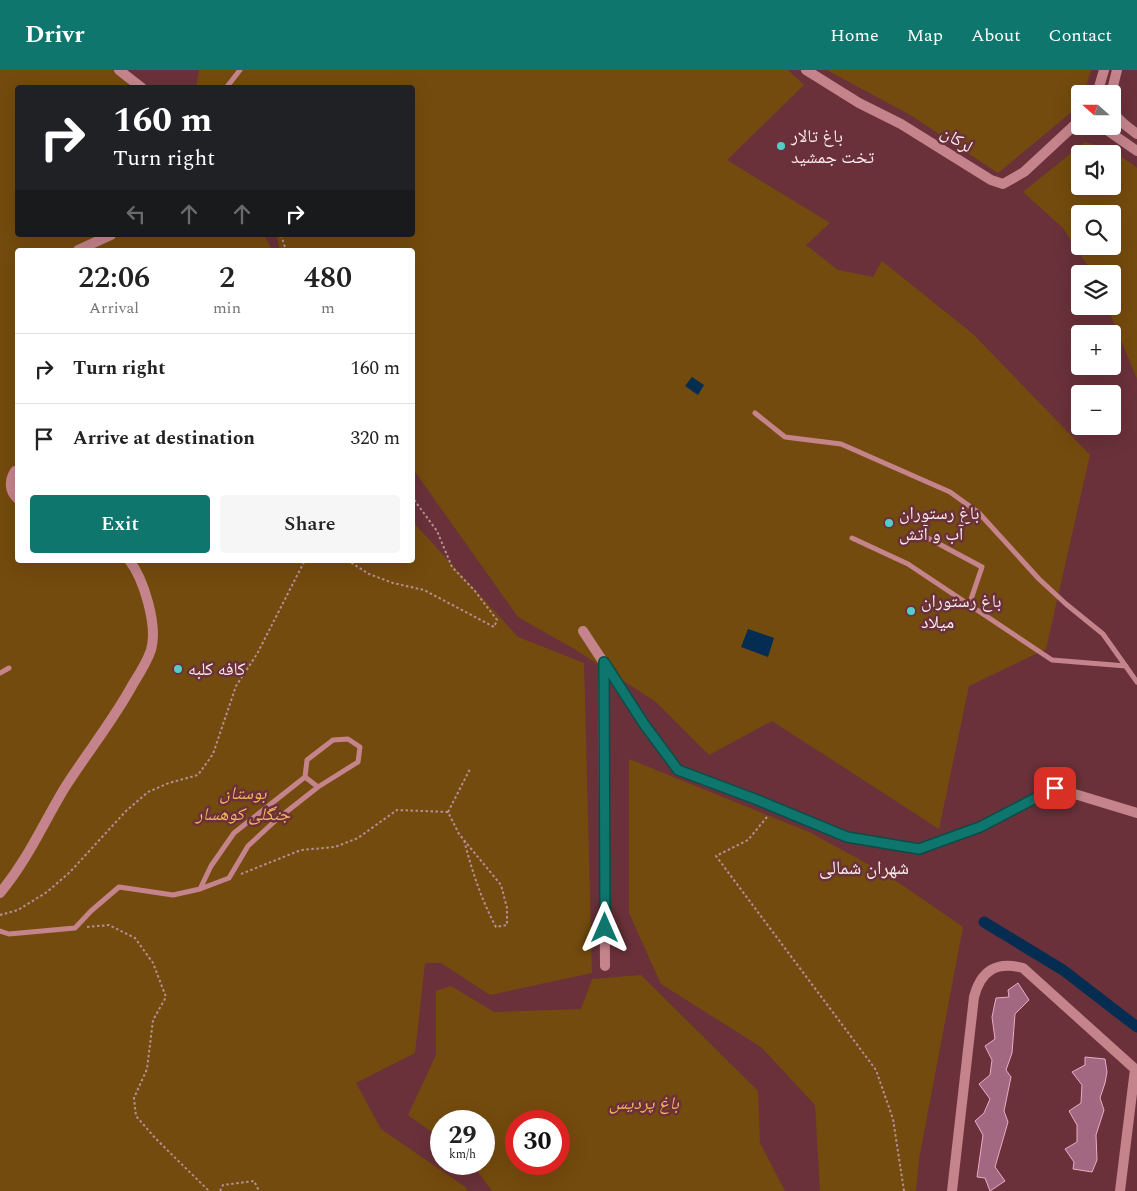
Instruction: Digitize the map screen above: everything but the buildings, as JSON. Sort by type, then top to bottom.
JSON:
[{"type":"street","points":[[119,70],[138,85]]},
{"type":"street","name":"لرکان","points":[[806,70],[859,103],[901,124],[991,180],[1003,184],[1024,172],[1071,128]]},
{"type":"street","points":[[1100,85],[1104,70]]},
{"type":"street","points":[[1114,85],[1118,70]]},
{"type":"street","points":[[1121,121],[1137,134]]},
{"type":"street","points":[[1114,135],[1137,151]]},
{"type":"street","points":[[82,248],[107,237]]},
{"type":"street","points":[[15,471],[10,480],[12,494],[15,496]]},
{"type":"street","points":[[0,893],[24,861],[64,790],[128,694],[151,651],[151,623],[144,588],[131,563]]},
{"type":"street","points":[[583,631],[644,724],[678,770],[847,837],[919,849],[980,827],[1055,788],[1137,813]]},
{"type":"street","points":[[604,662],[605,966]]},
{"type":"street","points":[[952,1191],[974,997],[978,984],[986,973],[997,966],[1010,964],[1024,968],[1134,1069],[1120,1191]]},
{"type":"lane","points":[[228,85],[240,70]]},
{"type":"lane","points":[[755,413],[786,436],[841,444],[950,492],[979,513],[1039,579],[1103,634],[1137,682]]},
{"type":"lane","points":[[926,537],[982,567],[969,605]]},
{"type":"lane","points":[[852,538],[908,564],[1052,660],[1126,666]]},
{"type":"lane","points":[[0,673],[9,668]]},
{"type":"lane","points":[[0,931],[10,934],[75,928],[91,911],[119,887],[173,894],[200,889],[229,878],[248,846],[276,820],[318,787],[358,762],[360,746],[348,739],[333,740],[307,760],[304,777],[234,833],[211,866],[200,889]]},
{"type":"lane","points":[[304,777],[318,787]]},
{"type":"path","points":[[352,563],[369,574],[393,583],[424,590],[494,627],[497,620],[452,567],[437,531],[415,501]]},
{"type":"path","points":[[0,915],[18,910],[47,892],[70,872],[126,811],[148,792],[169,783],[198,776],[213,754],[236,686],[257,654],[302,563]]},
{"type":"path","points":[[448,812],[470,769]]},
{"type":"path","points":[[775,807],[748,840],[716,856],[876,1070],[893,1119],[904,1191]]},
{"type":"path","points":[[229,878],[301,850],[335,847],[358,838],[397,810],[448,812]]},
{"type":"path","points":[[448,812],[459,834],[464,840],[501,885],[507,908],[508,925],[496,927],[485,906],[472,871],[464,840]]},
{"type":"path","points":[[75,928],[108,925],[135,938],[153,963],[166,997],[153,1020],[147,1069],[134,1098],[136,1116],[156,1139],[210,1191]]},
{"type":"path","points":[[220,1191],[223,1185],[254,1181],[259,1191]]},
{"type":"green space","name":"بوستان جنگلی کوهسار","points":[[0,70],[119,70],[139,85],[15,85],[15,237],[265,237],[271,248],[15,248],[15,563],[415,563],[415,524],[518,637],[584,663],[592,973],[490,995],[441,963],[425,963],[415,1053],[356,1083],[381,1129],[430,1163],[430,1175],[448,1175],[467,1188],[466,1191],[0,1191]]},
{"type":"green space","points":[[199,70],[788,70],[804,85],[727,160],[830,223],[806,245],[838,270],[873,277],[882,261],[973,334],[1090,455],[1046,649],[969,686],[939,829],[772,721],[709,755],[656,702],[576,650],[518,617],[415,472],[415,248],[279,248],[277,237],[415,237],[415,85],[196,85]]},
{"type":"green space","points":[[827,70],[1091,70],[1087,85],[1071,85],[1071,112],[998,173],[912,116]]},
{"type":"green space","points":[[1085,142],[1094,145],[1081,145]]},
{"type":"green space","points":[[1071,153],[1071,195],[1121,195],[1121,157],[1137,168],[1137,379],[1121,340],[1121,325],[1115,325],[1111,315],[1121,315],[1121,265],[1087,265],[1081,255],[1121,255],[1121,205],[1071,205],[1071,240],[1063,228],[1023,192]]},
{"type":"green space","points":[[629,759],[809,832],[886,874],[963,927],[919,1159],[916,1191],[820,1191],[815,1105],[761,1047],[661,984],[629,913]]},
{"type":"green space","name":"باغ پردیس","points":[[641,975],[758,1091],[760,1143],[785,1191],[492,1191],[480,1175],[495,1175],[495,1110],[430,1110],[430,1131],[408,1115],[436,1055],[436,991],[451,986],[494,1012],[581,1009],[592,979]]},
{"type":"water","points":[[692,377],[704,385],[698,395],[685,386]]},
{"type":"water","points":[[748,629],[774,638],[768,657],[741,647]]},
{"type":"waterway","points":[[984,922],[1063,970],[1137,1027]]},
{"type":"place","name":"باغ تالار تخت جمشید","points":[[781,146]]},
{"type":"place","name":"باغ رستوران آب و آتش","points":[[889,523]]},
{"type":"place","name":"باغ رستوران میلاد","points":[[911,611]]},
{"type":"place","name":"کافه کلبه","points":[[178,669]]},
{"type":"district","name":"شهران شمالی","points":[[864,867]]},
{"type":"route","points":[[605,928],[604,662],[644,724],[678,770],[847,837],[919,849],[980,827],[1055,788]]}]
